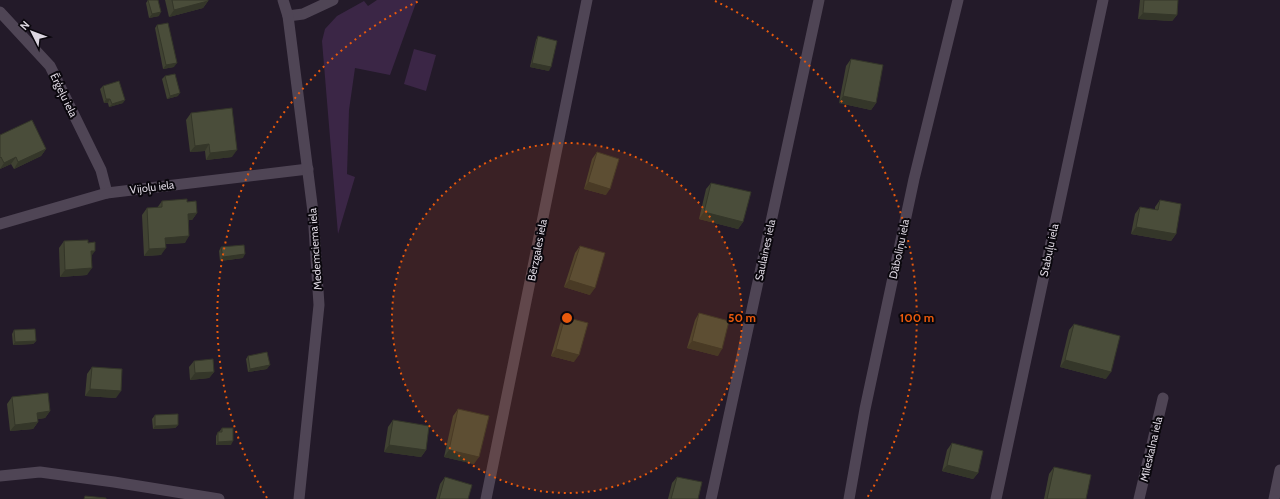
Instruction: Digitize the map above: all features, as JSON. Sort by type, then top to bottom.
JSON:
[{"type":"street","name":"Medemciema iela","points":[[283,0],[288,16],[308,169],[313,212],[319,305],[298,499]]},
{"type":"street","points":[[288,16],[303,14],[333,0]]},
{"type":"street","name":"Bērzgales iela","points":[[486,499],[587,0]]},
{"type":"street","name":"Saulaines iela","points":[[711,499],[819,0]]},
{"type":"street","name":"Dāboliņu iela","points":[[850,499],[865,409],[914,179],[958,0]]},
{"type":"street","name":"Stabuļu iela","points":[[996,499],[1103,0]]},
{"type":"street","name":"Ērģeļu iela","points":[[0,12],[50,66],[101,170],[107,193]]},
{"type":"street","name":"Vijoļu iela","points":[[0,224],[107,193],[308,169]]},
{"type":"street","name":"Mīleskalna iela","points":[[1139,499],[1163,398]]},
{"type":"street","points":[[1274,499],[1280,470]]},
{"type":"street","points":[[0,476],[40,472],[219,499]]},
{"type":"shaded area","points":[[377,0],[417,0],[390,75],[355,68],[349,110],[347,174],[355,177],[338,234],[322,41],[325,29],[337,16],[364,1],[368,6]]},
{"type":"shaded area","points":[[414,49],[436,55],[426,91],[404,84]]},
{"type":"building","points":[[148,0],[158,0],[161,12],[152,14]]},
{"type":"building","points":[[172,0],[208,0],[208,1],[174,10]]},
{"type":"building","points":[[1144,0],[1178,0],[1177,15],[1143,13]]},
{"type":"building","points":[[168,23],[177,63],[166,65],[157,25]]},
{"type":"building","points":[[538,36],[557,41],[551,67],[532,63]]},
{"type":"building","points":[[851,59],[883,65],[876,103],[843,96]]},
{"type":"building","points":[[175,74],[180,93],[170,96],[165,76]]},
{"type":"building","points":[[119,81],[125,100],[112,104],[110,99],[106,99],[103,86]]},
{"type":"building","points":[[232,108],[237,150],[210,153],[209,144],[195,146],[191,113]]},
{"type":"building","points":[[32,120],[46,149],[18,162],[16,157],[4,163],[1,157],[0,158],[0,135]]},
{"type":"building","points":[[597,152],[619,159],[610,189],[588,182]]},
{"type":"building","points":[[711,183],[751,192],[743,222],[704,212]]},
{"type":"building","points":[[187,199],[187,202],[196,201],[197,213],[188,214],[189,236],[165,238],[166,248],[149,249],[147,208],[162,207],[162,201]]},
{"type":"building","points":[[1160,200],[1181,204],[1176,234],[1136,227],[1140,207],[1158,210]]},
{"type":"building","points":[[88,240],[88,243],[95,242],[95,251],[91,251],[92,268],[65,270],[64,241]]},
{"type":"building","points":[[244,245],[245,254],[223,257],[221,247]]},
{"type":"building","points":[[580,246],[605,253],[595,288],[569,280]]},
{"type":"building","points":[[699,313],[729,321],[722,349],[692,341]]},
{"type":"building","points":[[565,317],[588,323],[579,355],[556,349]]},
{"type":"building","points":[[1074,324],[1120,336],[1111,372],[1065,360]]},
{"type":"building","points":[[35,329],[36,341],[15,342],[14,330]]},
{"type":"building","points":[[267,352],[270,365],[250,369],[248,356]]},
{"type":"building","points":[[213,359],[214,372],[195,373],[194,361]]},
{"type":"building","points":[[92,367],[122,369],[121,391],[90,389]]},
{"type":"building","points":[[48,393],[50,411],[37,413],[38,422],[15,425],[12,397]]},
{"type":"building","points":[[458,409],[489,416],[479,457],[449,450]]},
{"type":"building","points":[[178,414],[178,425],[155,426],[155,415]]},
{"type":"building","points":[[393,420],[429,426],[426,450],[389,445]]},
{"type":"building","points":[[222,428],[233,428],[233,441],[218,442],[218,432],[222,432]]},
{"type":"building","points":[[952,443],[983,451],[978,473],[947,465]]},
{"type":"building","points":[[1054,467],[1091,475],[1086,499],[1047,499]]},
{"type":"building","points":[[445,477],[472,485],[468,499],[439,499]]},
{"type":"building","points":[[677,477],[702,482],[698,499],[671,499]]},
{"type":"building","points":[[85,496],[106,498],[106,499],[84,499]]}]
